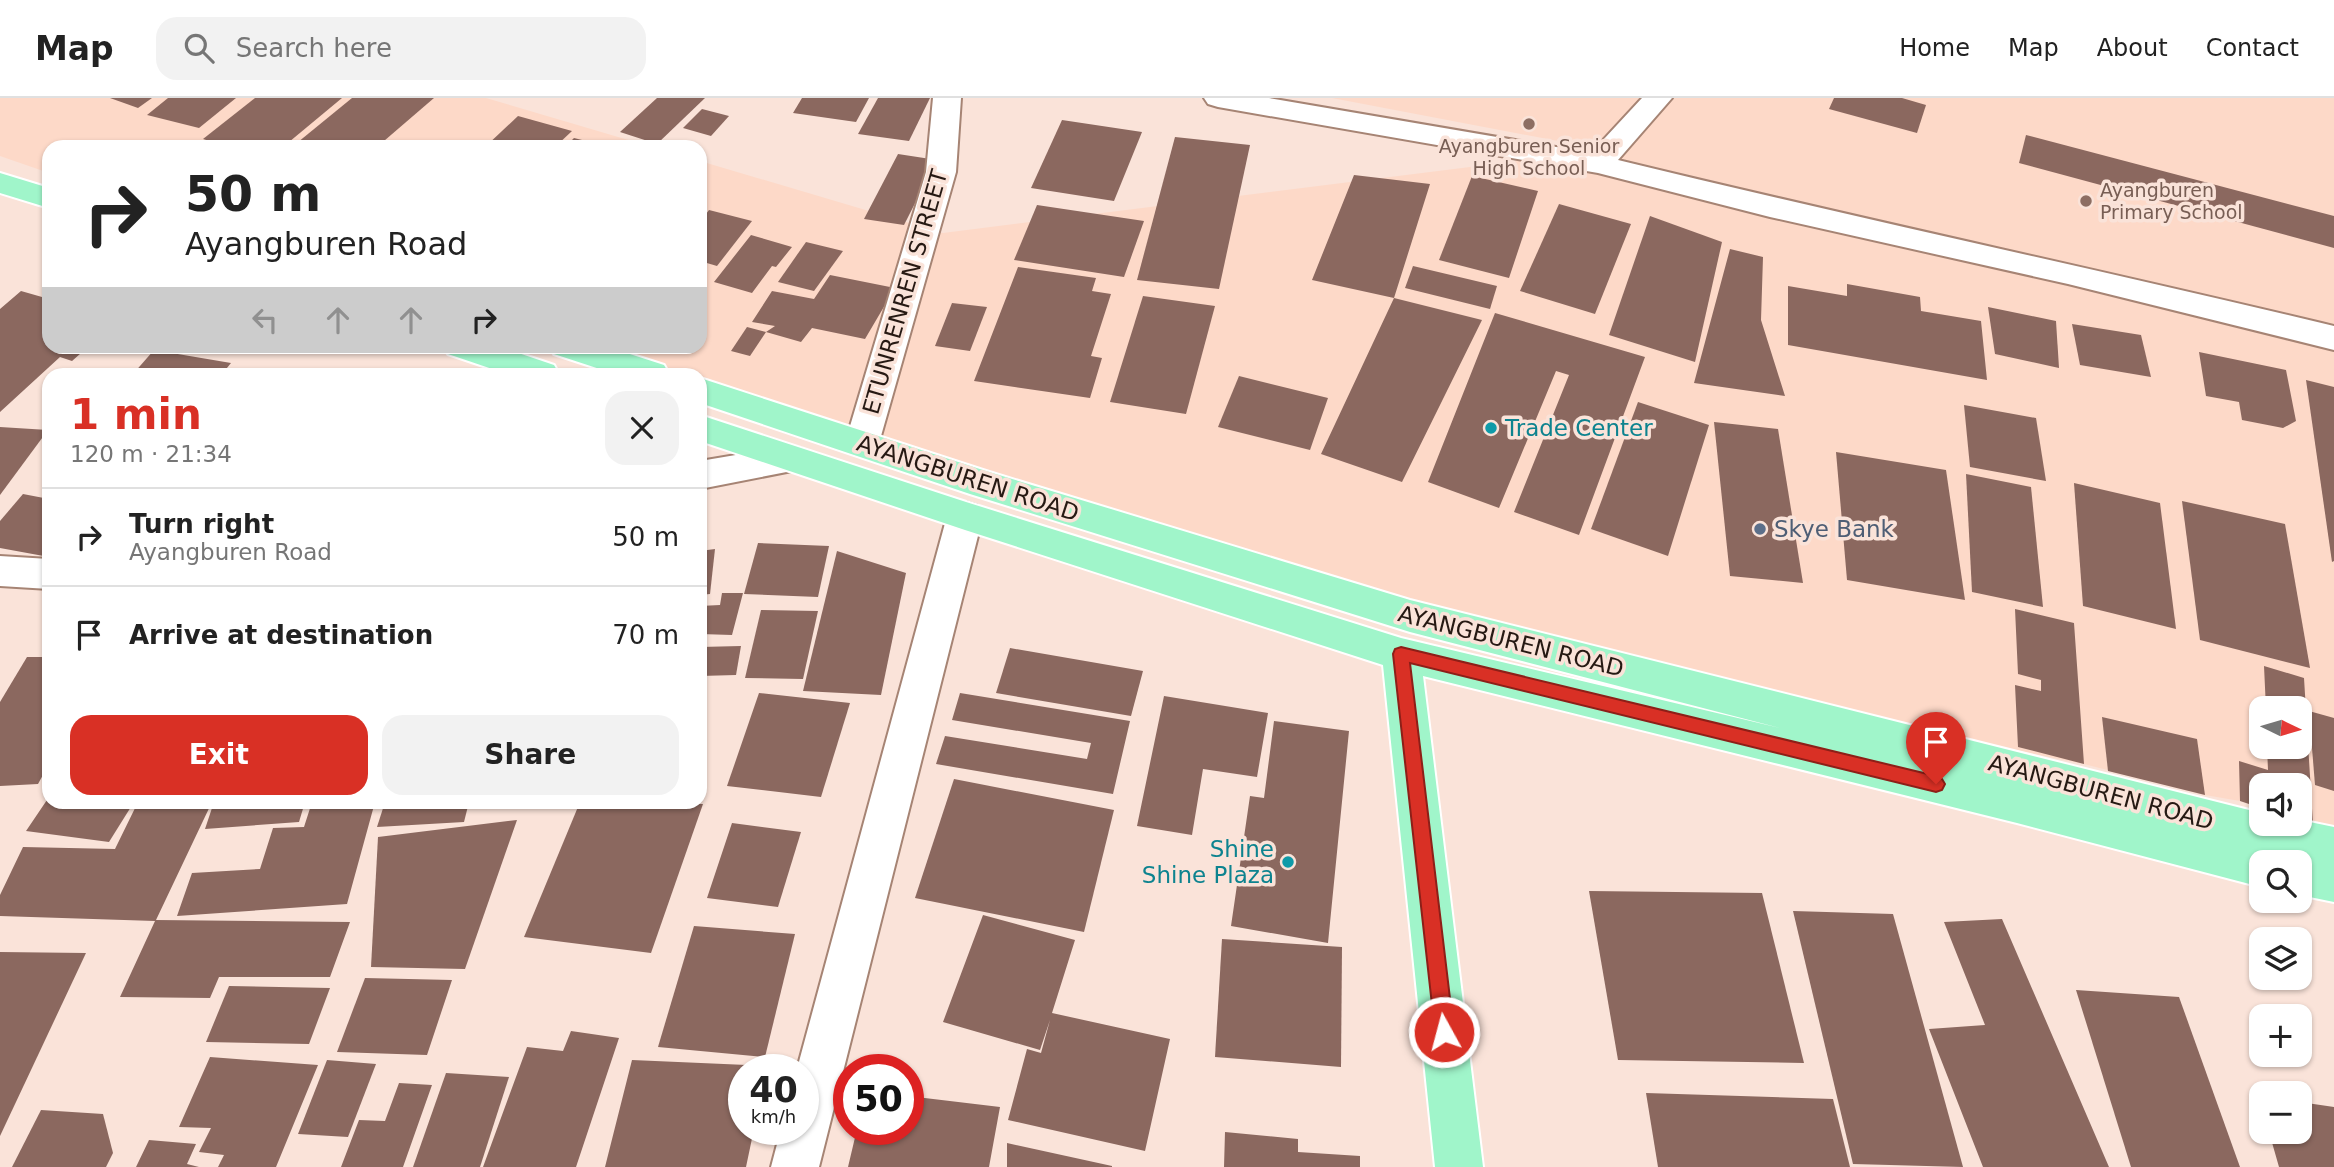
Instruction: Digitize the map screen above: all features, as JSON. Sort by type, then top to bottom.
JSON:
[{"type":"main road","points":[[0,183],[42,196]]},
{"type":"main road","points":[[483,354],[524,368]]},
{"type":"main road","points":[[591,354],[634,368]]},
{"type":"main road","name":"AYANGBUREN ROAD","points":[[707,392],[983,485],[1410,616],[2226,825],[2334,847]]},
{"type":"main road","name":"AYANGBUREN ROAD","points":[[707,430],[965,516],[1401,654],[2003,800],[2249,864]]},
{"type":"main road","points":[[1401,654],[1460,1167]]},
{"type":"main road","points":[[2312,877],[2334,882]]},
{"type":"street","name":"ETUNRENREN STREET","points":[[862,443],[941,172],[947,98]]},
{"type":"street","points":[[1218,98],[1598,164],[1770,207],[2068,272],[2334,338]]},
{"type":"street","points":[[1598,164],[1658,98]]},
{"type":"street","points":[[707,474],[790,459]]},
{"type":"street","points":[[796,1167],[965,516]]},
{"type":"street","points":[[0,571],[42,574]]},
{"type":"shaded area","points":[[0,98],[486,98],[628,140],[42,140],[42,171],[0,156]]},
{"type":"shaded area","points":[[1332,98],[2334,98],[2334,829],[2312,824],[2312,773],[2249,773],[2249,795],[2240,801],[2205,795],[2084,764],[1715,689],[1115,521],[707,388],[707,368],[647,368],[603,354],[707,354],[707,163],[943,233],[1605,150]]},
{"type":"building","points":[[110,98],[152,98],[138,108]]},
{"type":"building","points":[[168,98],[236,98],[199,128],[147,115]]},
{"type":"building","points":[[255,98],[342,98],[291,140],[203,139]]},
{"type":"building","points":[[352,98],[434,98],[385,140],[301,140]]},
{"type":"building","points":[[657,98],[705,98],[661,140],[645,140],[620,132]]},
{"type":"building","points":[[802,98],[869,98],[856,122],[793,113]]},
{"type":"building","points":[[878,98],[930,98],[909,141],[858,134]]},
{"type":"building","points":[[1834,98],[1902,98],[1926,105],[1917,133],[1829,109]]},
{"type":"building","points":[[702,109],[729,116],[711,136],[683,128]]},
{"type":"building","points":[[518,116],[572,131],[562,140],[492,140]]},
{"type":"building","points":[[1062,120],[1142,132],[1114,201],[1031,188]]},
{"type":"building","points":[[2026,135],[2334,216],[2334,248],[2019,163]]},
{"type":"building","points":[[1175,137],[1250,145],[1219,289],[1137,280]]},
{"type":"building","points":[[898,154],[937,160],[904,225],[864,219]]},
{"type":"building","points":[[1354,175],[1430,184],[1394,298],[1312,280]]},
{"type":"building","points":[[1472,176],[1538,191],[1509,278],[1439,260]]},
{"type":"building","points":[[1559,204],[1631,224],[1595,314],[1520,291]]},
{"type":"building","points":[[1037,205],[1144,221],[1124,277],[1014,260]]},
{"type":"building","points":[[709,210],[752,221],[717,266],[707,263]]},
{"type":"building","points":[[1650,216],[1722,242],[1695,362],[1609,335]]},
{"type":"building","points":[[751,235],[792,247],[776,267],[772,266],[752,293],[714,282]]},
{"type":"building","points":[[806,242],[843,251],[814,291],[778,282]]},
{"type":"building","points":[[1730,249],[1763,257],[1761,320],[1785,396],[1694,383]]},
{"type":"building","points":[[1413,266],[1497,286],[1490,309],[1405,288]]},
{"type":"building","points":[[1018,267],[1096,278],[1092,291],[1111,294],[1091,356],[1102,358],[1090,398],[974,381]]},
{"type":"building","points":[[830,275],[895,288],[865,339],[812,328],[801,342],[766,332],[775,326],[752,322],[772,291],[814,299]]},
{"type":"building","points":[[1847,284],[1920,297],[1921,311],[1981,321],[1987,380],[1788,345],[1788,286],[1847,296]]},
{"type":"building","points":[[21,291],[42,297],[42,354],[80,354],[72,361],[60,357],[48,368],[42,368],[42,374],[0,412],[0,309]]},
{"type":"building","points":[[1143,296],[1215,306],[1186,414],[1110,402]]},
{"type":"building","points":[[1394,298],[1482,320],[1402,482],[1321,454]]},
{"type":"building","points":[[952,303],[987,307],[970,351],[935,346]]},
{"type":"building","points":[[1988,307],[2056,321],[2059,368],[1995,354]]},
{"type":"building","name":"Trade Center","points":[[1495,313],[1645,357],[1579,535],[1514,512],[1569,375],[1556,371],[1499,508],[1428,482]]},
{"type":"building","points":[[2072,324],[2141,335],[2151,377],[2080,365]]},
{"type":"building","points":[[747,327],[766,332],[750,356],[731,351]]},
{"type":"building","points":[[2199,352],[2286,370],[2296,421],[2283,428],[2242,420],[2239,402],[2206,396]]},
{"type":"building","points":[[150,354],[178,354],[231,363],[227,368],[138,368]]},
{"type":"building","points":[[1239,376],[1328,398],[1310,450],[1218,427]]},
{"type":"building","points":[[2306,380],[2334,387],[2332,562]]},
{"type":"building","points":[[1638,402],[1709,425],[1668,556],[1591,529]]},
{"type":"building","points":[[1964,405],[2036,418],[2046,481],[1970,467]]},
{"type":"building","name":"Skye Bank","points":[[1714,422],[1778,429],[1803,583],[1730,576]]},
{"type":"building","points":[[0,427],[42,430],[42,438],[0,495]]},
{"type":"building","points":[[1836,452],[1946,470],[1965,600],[1847,580]]},
{"type":"building","points":[[1966,474],[2031,487],[2043,607],[1972,592]]},
{"type":"building","points":[[2074,483],[2160,503],[2176,629],[2083,606]]},
{"type":"building","points":[[23,494],[42,498],[42,556],[0,548],[0,521]]},
{"type":"building","points":[[2182,501],[2285,524],[2310,668],[2200,640]]},
{"type":"building","points":[[758,543],[829,546],[818,597],[744,594]]},
{"type":"building","points":[[715,549],[710,594],[707,594],[707,550]]},
{"type":"building","points":[[837,551],[906,573],[881,695],[803,691]]},
{"type":"building","points":[[722,593],[743,593],[732,635],[707,634],[707,606],[720,605]]},
{"type":"building","points":[[2015,609],[2074,623],[2084,764],[2018,747],[2015,685],[2041,691],[2041,680],[2018,674]]},
{"type":"building","points":[[761,610],[818,611],[803,679],[745,678]]},
{"type":"building","points":[[741,646],[736,675],[707,676],[707,647]]},
{"type":"building","points":[[1010,648],[1143,671],[1131,716],[996,693]]},
{"type":"building","points":[[27,657],[42,657],[42,777],[38,784],[0,786],[0,702]]},
{"type":"building","points":[[2264,666],[2304,678],[2305,696],[2265,696]]},
{"type":"building","points":[[759,693],[850,703],[821,797],[727,786]]},
{"type":"building","points":[[960,693],[1130,721],[1113,794],[936,764],[945,736],[1087,759],[1091,743],[952,720]]},
{"type":"building","points":[[1164,696],[1268,713],[1257,777],[1203,769],[1192,835],[1137,826]]},
{"type":"building","points":[[2312,712],[2334,718],[2334,791],[2315,785]]},
{"type":"building","points":[[2102,717],[2197,739],[2205,795],[2108,771]]},
{"type":"building","name":"Shine Shine Plaza","points":[[1274,721],[1349,731],[1328,943],[1231,926],[1250,796],[1264,798]]},
{"type":"building","points":[[2268,760],[2309,760],[2310,773],[2249,773],[2249,804],[2240,801],[2239,761],[2268,770]]},
{"type":"building","points":[[954,779],[1114,810],[1084,932],[915,898]]},
{"type":"building","points":[[42,807],[130,809],[109,842],[26,831]]},
{"type":"building","points":[[135,809],[209,809],[156,920],[350,922],[330,977],[219,977],[210,998],[120,997],[155,921],[0,916],[0,895],[23,847],[115,849]]},
{"type":"building","points":[[212,809],[303,809],[299,822],[205,829]]},
{"type":"building","points":[[310,809],[373,809],[347,904],[177,916],[192,873],[260,869],[273,828],[304,827]]},
{"type":"building","points":[[383,809],[467,809],[464,822],[377,827]]},
{"type":"building","points":[[577,809],[701,809],[651,953],[524,937]]},
{"type":"building","points":[[517,820],[465,969],[371,967],[378,837]]},
{"type":"building","points":[[732,823],[801,832],[778,907],[707,898]]},
{"type":"building","points":[[1589,891],[1762,893],[1804,1063],[1618,1060]]},
{"type":"building","points":[[1793,911],[1893,914],[1963,1167],[1853,1164]]},
{"type":"building","points":[[983,915],[1075,940],[1052,1013],[1170,1039],[1145,1151],[1008,1120],[1027,1049],[1041,1053],[1050,1020],[1040,1050],[943,1022]]},
{"type":"building","points":[[2002,919],[2109,1167],[1983,1167],[1929,1029],[1985,1025],[1944,922]]},
{"type":"building","points":[[694,926],[795,934],[766,1054],[733,1054],[658,1047]]},
{"type":"building","points":[[1222,939],[1342,947],[1341,1067],[1215,1057]]},
{"type":"building","points":[[0,952],[86,953],[0,1136]]},
{"type":"building","points":[[365,978],[452,980],[427,1055],[337,1052]]},
{"type":"building","points":[[229,986],[330,988],[309,1044],[206,1042]]},
{"type":"building","points":[[2076,990],[2179,997],[2240,1167],[2131,1167]]},
{"type":"building","points":[[571,1031],[619,1038],[576,1167],[483,1167],[527,1047],[563,1051]]},
{"type":"building","points":[[210,1057],[318,1065],[276,1167],[218,1167],[224,1155],[199,1152],[211,1128],[179,1127]]},
{"type":"building","points":[[327,1060],[376,1064],[348,1137],[298,1134]]},
{"type":"building","points":[[632,1060],[728,1064],[728,1145],[751,1145],[746,1167],[605,1167]]},
{"type":"building","points":[[446,1073],[509,1077],[480,1167],[413,1167]]},
{"type":"building","points":[[399,1083],[432,1085],[403,1167],[341,1167],[359,1120],[385,1121]]},
{"type":"building","points":[[1646,1093],[1833,1099],[1850,1167],[1658,1167]]},
{"type":"building","points":[[924,1098],[1000,1107],[989,1167],[848,1167],[853,1145],[924,1145]]},
{"type":"building","points":[[2312,1104],[2334,1107],[2334,1167],[2279,1167],[2272,1144],[2312,1144]]},
{"type":"building","points":[[41,1110],[103,1114],[113,1153],[106,1167],[12,1167]]},
{"type":"building","points":[[1225,1132],[1298,1139],[1298,1152],[1360,1156],[1360,1167],[1224,1167]]},
{"type":"building","points":[[149,1140],[196,1144],[187,1164],[199,1167],[136,1167]]},
{"type":"building","points":[[1007,1143],[1112,1166],[1112,1167],[1007,1167]]},
{"type":"place","name":"Ayangburen Senior High School","points":[[1529,124]]},
{"type":"place","name":"Ayangburen Primary School","points":[[2086,201]]},
{"type":"place","name":"Trade Center","points":[[1491,428]]},
{"type":"place","name":"Skye Bank","points":[[1760,529]]},
{"type":"place","name":"Shine Shine Plaza","points":[[1288,862]]},
{"type":"route","points":[[1444,1032],[1401,654],[1936,784]]}]
